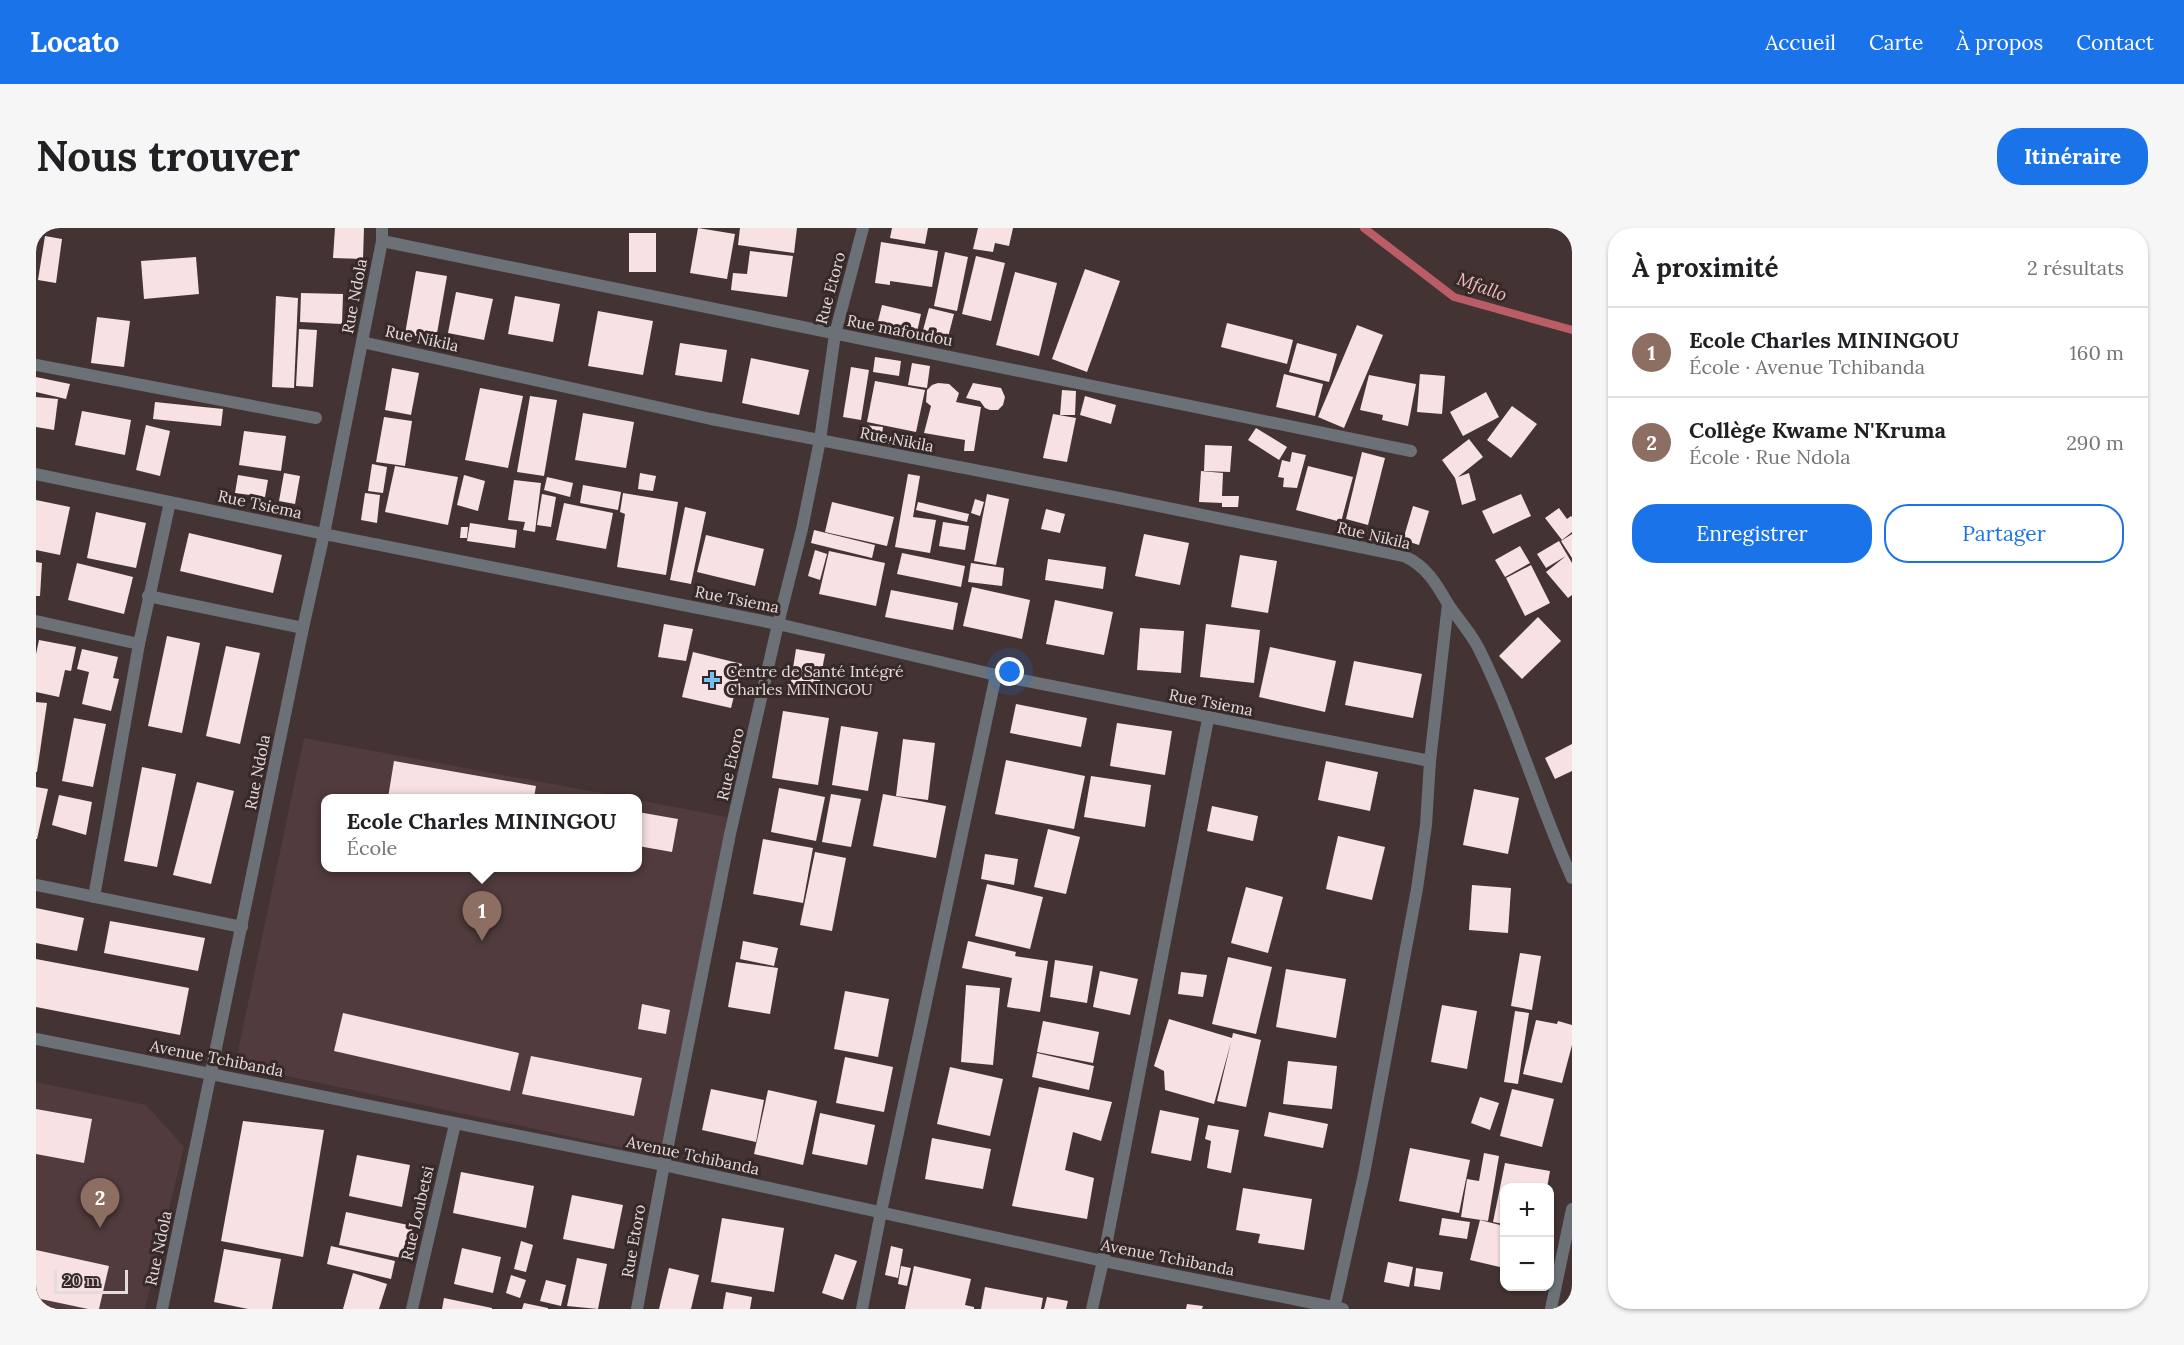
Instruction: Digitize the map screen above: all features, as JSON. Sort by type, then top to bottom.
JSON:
[{"type":"street","name":"Rue Ndola","points":[[162,1309],[324,534],[382,241],[382,228]]},
{"type":"street","name":"Rue Etoro","points":[[637,1309],[730,834],[802,529],[820,440],[835,334],[863,228]]},
{"type":"street","name":"Rue mafoudou","points":[[382,241],[1411,451]]},
{"type":"street","name":"Rue Nikila","points":[[362,342],[711,419],[1404,556],[1425,569],[1448,604]]},
{"type":"street","points":[[36,365],[316,418]]},
{"type":"street","name":"Rue Tsiema","points":[[36,474],[778,624],[996,675],[1208,719],[1430,761]]},
{"type":"street","points":[[94,897],[148,596],[170,502]]},
{"type":"street","points":[[148,596],[303,628]]},
{"type":"street","points":[[1337,1308],[1417,889],[1426,825],[1430,761],[1448,604]]},
{"type":"street","points":[[1448,604],[1478,647],[1508,715],[1556,843],[1572,878]]},
{"type":"street","points":[[36,621],[139,644]]},
{"type":"street","points":[[862,1309],[996,675]]},
{"type":"street","points":[[1092,1309],[1208,719]]},
{"type":"street","points":[[36,885],[242,927]]},
{"type":"street","name":"Avenue Tchibanda","points":[[36,1039],[664,1165],[1103,1261],[1337,1308]]},
{"type":"street","name":"Rue Loubetsi","points":[[412,1309],[455,1124]]},
{"type":"street","points":[[1551,1309],[1572,1209]]},
{"type":"shaded area","points":[[304,738],[606,794],[321,794],[321,872],[642,872],[642,801],[727,817],[661,1156],[235,1065]]},
{"type":"shaded area","points":[[36,1082],[146,1105],[184,1147],[145,1309],[36,1309]]},
{"type":"building","points":[[335,228],[364,228],[363,259],[333,258]]},
{"type":"building","points":[[698,228],[735,234],[727,279],[690,273]]},
{"type":"building","points":[[740,228],[797,228],[794,253],[738,245]]},
{"type":"building","points":[[892,228],[928,228],[925,244],[890,238]]},
{"type":"building","points":[[978,228],[1013,228],[1009,246],[995,243],[993,252],[973,249]]},
{"type":"building","points":[[629,233],[656,233],[656,272],[629,272]]},
{"type":"building","points":[[45,236],[62,239],[56,283],[38,280]]},
{"type":"building","points":[[881,242],[938,251],[932,287],[890,281],[890,285],[875,283]]},
{"type":"building","points":[[750,251],[793,256],[787,297],[731,290],[733,273],[747,274]]},
{"type":"building","points":[[945,252],[968,257],[957,311],[934,306]]},
{"type":"building","points":[[976,256],[1005,263],[991,321],[962,314]]},
{"type":"building","points":[[196,257],[199,294],[144,299],[141,261]]},
{"type":"building","points":[[1085,269],[1120,281],[1087,372],[1052,359]]},
{"type":"building","points":[[416,271],[447,276],[436,339],[405,334]]},
{"type":"building","points":[[1015,272],[1057,283],[1039,356],[996,345]]},
{"type":"building","points":[[456,292],[493,299],[484,340],[448,333]]},
{"type":"building","points":[[301,293],[343,294],[342,324],[300,322]]},
{"type":"building","points":[[276,296],[298,298],[294,388],[272,387]]},
{"type":"building","points":[[515,296],[560,304],[553,342],[508,334]]},
{"type":"building","points":[[882,305],[921,314],[917,332],[878,321]]},
{"type":"building","points":[[929,308],[954,314],[947,341],[922,334]]},
{"type":"building","points":[[598,311],[653,321],[643,375],[588,366]]},
{"type":"building","points":[[97,317],[130,321],[124,367],[91,363]]},
{"type":"building","points":[[1227,323],[1293,340],[1287,364],[1221,347]]},
{"type":"building","points":[[1357,325],[1383,335],[1344,428],[1318,417]]},
{"type":"building","points":[[299,329],[317,330],[313,387],[296,386]]},
{"type":"building","points":[[680,343],[727,350],[722,382],[675,375]]},
{"type":"building","points":[[1297,343],[1337,354],[1329,382],[1289,372]]},
{"type":"building","points":[[875,357],[901,361],[899,376],[873,372]]},
{"type":"building","points":[[751,358],[809,370],[799,415],[742,403]]},
{"type":"building","points":[[912,363],[930,366],[927,388],[908,385]]},
{"type":"building","points":[[851,367],[869,370],[861,420],[843,417]]},
{"type":"building","points":[[392,368],[419,373],[411,415],[385,410]]},
{"type":"building","points":[[1284,374],[1323,384],[1315,416],[1276,407]]},
{"type":"building","points":[[1420,374],[1445,376],[1442,414],[1417,412]]},
{"type":"building","points":[[1369,375],[1416,384],[1408,426],[1382,420],[1383,415],[1360,410]]},
{"type":"building","points":[[36,377],[70,384],[66,399],[36,392]]},
{"type":"building","points":[[875,381],[925,390],[916,432],[867,422]]},
{"type":"building","points":[[938,383],[949,384],[959,393],[956,402],[981,407],[974,451],[964,451],[965,440],[924,433],[931,406],[926,402],[927,390]]},
{"type":"building","points":[[973,383],[1001,388],[1005,397],[1003,405],[998,410],[990,410],[985,408],[980,401],[966,398]]},
{"type":"building","points":[[480,388],[523,396],[508,468],[465,460]]},
{"type":"building","points":[[1062,390],[1076,391],[1075,415],[1060,415]]},
{"type":"building","points":[[1486,392],[1499,417],[1463,436],[1450,412]]},
{"type":"building","points":[[530,396],[557,400],[544,476],[517,472]]},
{"type":"building","points":[[1085,396],[1116,405],[1111,424],[1080,415]]},
{"type":"building","points":[[36,397],[58,399],[54,430],[36,427]]},
{"type":"building","points":[[155,402],[223,409],[221,426],[153,419]]},
{"type":"building","points":[[1512,406],[1537,424],[1511,458],[1487,440]]},
{"type":"building","points":[[82,411],[131,420],[125,455],[75,445]]},
{"type":"building","points":[[583,413],[634,422],[626,468],[575,460]]},
{"type":"building","points":[[1053,414],[1076,418],[1067,462],[1043,458]]},
{"type":"building","points":[[384,417],[412,421],[405,466],[376,462]]},
{"type":"building","points":[[146,425],[170,431],[160,476],[136,470]]},
{"type":"building","points":[[864,425],[883,427],[882,435],[863,433]]},
{"type":"building","points":[[1256,428],[1287,447],[1279,460],[1248,440]]},
{"type":"building","points":[[244,431],[286,436],[281,471],[239,465]]},
{"type":"building","points":[[886,437],[904,437],[904,444],[886,444]]},
{"type":"building","points":[[1469,439],[1483,457],[1458,477],[1469,473],[1476,500],[1462,505],[1455,478],[1442,460]]},
{"type":"building","points":[[1205,445],[1232,446],[1230,472],[1204,471]]},
{"type":"building","points":[[1292,452],[1306,455],[1297,488],[1283,487],[1284,478],[1278,477],[1282,460],[1290,462]]},
{"type":"building","points":[[1362,452],[1385,458],[1368,525],[1346,519]]},
{"type":"building","points":[[372,464],[387,467],[383,493],[368,491]]},
{"type":"building","points":[[395,466],[458,477],[448,525],[385,512]]},
{"type":"building","points":[[1308,466],[1353,477],[1341,522],[1296,510]]},
{"type":"building","points":[[1201,471],[1223,473],[1222,496],[1239,496],[1238,507],[1222,507],[1222,503],[1199,502]]},
{"type":"building","points":[[284,473],[300,476],[295,504],[279,501]]},
{"type":"building","points":[[640,473],[656,476],[653,491],[638,489]]},
{"type":"building","points":[[908,474],[920,476],[913,517],[936,520],[930,553],[895,547]]},
{"type":"building","points":[[238,475],[268,480],[265,497],[235,493]]},
{"type":"building","points":[[464,475],[485,481],[478,511],[457,505]]},
{"type":"building","points":[[547,477],[573,483],[570,497],[544,490]]},
{"type":"building","points":[[514,480],[541,483],[535,532],[523,530],[525,522],[508,520]]},
{"type":"building","points":[[583,485],[621,492],[618,510],[580,503]]},
{"type":"building","points":[[365,493],[380,495],[377,523],[361,520]]},
{"type":"building","points":[[623,493],[678,502],[666,575],[617,567],[625,514],[620,512]]},
{"type":"building","points":[[542,494],[556,497],[551,527],[537,525]]},
{"type":"building","points":[[987,494],[1009,499],[996,565],[974,561]]},
{"type":"building","points":[[1521,494],[1531,516],[1493,534],[1482,511]]},
{"type":"building","points":[[975,499],[984,502],[980,516],[971,513]]},
{"type":"building","points":[[36,500],[70,507],[60,555],[36,550]]},
{"type":"building","points":[[832,502],[894,517],[887,546],[825,532]]},
{"type":"building","points":[[918,502],[969,514],[967,522],[916,510]]},
{"type":"building","points":[[564,503],[613,513],[606,549],[556,540]]},
{"type":"building","points":[[1413,506],[1429,511],[1419,545],[1403,540]]},
{"type":"building","points":[[685,507],[706,512],[691,584],[670,580]]},
{"type":"building","points":[[1559,508],[1567,519],[1572,517],[1572,532],[1562,540],[1545,518]]},
{"type":"building","points":[[1046,509],[1065,514],[1060,533],[1041,529]]},
{"type":"building","points":[[96,512],[146,523],[136,568],[87,558]]},
{"type":"building","points":[[943,522],[969,526],[965,550],[939,546]]},
{"type":"building","points":[[470,523],[517,530],[515,548],[467,541]]},
{"type":"building","points":[[461,527],[468,527],[467,538],[460,538]]},
{"type":"building","points":[[814,530],[875,545],[872,558],[811,543]]},
{"type":"building","points":[[189,533],[282,555],[273,593],[180,571]]},
{"type":"building","points":[[1144,534],[1189,543],[1180,585],[1135,576]]},
{"type":"building","points":[[1572,534],[1572,558],[1561,541]]},
{"type":"building","points":[[706,535],[764,549],[755,586],[697,572]]},
{"type":"building","points":[[1559,541],[1572,563],[1572,595],[1568,598],[1546,572],[1566,556],[1546,568],[1537,554]]},
{"type":"building","points":[[1520,546],[1530,563],[1505,577],[1495,560]]},
{"type":"building","points":[[815,550],[827,554],[820,580],[808,576]]},
{"type":"building","points":[[829,551],[885,563],[876,606],[819,594]]},
{"type":"building","points":[[902,553],[965,566],[961,587],[897,574]]},
{"type":"building","points":[[1240,555],[1277,561],[1268,613],[1231,607]]},
{"type":"building","points":[[1048,559],[1106,567],[1103,589],[1045,580]]},
{"type":"building","points":[[36,562],[42,563],[40,596],[36,596]]},
{"type":"building","points":[[77,563],[133,577],[124,614],[68,600]]},
{"type":"building","points":[[971,563],[1004,568],[1002,586],[968,582]]},
{"type":"building","points":[[1531,565],[1550,603],[1525,616],[1506,578]]},
{"type":"building","points":[[972,587],[1030,600],[1022,639],[963,626]]},
{"type":"building","points":[[891,590],[958,603],[953,630],[885,617]]},
{"type":"building","points":[[1055,600],[1113,612],[1104,655],[1046,644]]},
{"type":"building","points":[[1538,617],[1561,641],[1522,679],[1499,656]]},
{"type":"building","name":"Centre de Santé Intégré Charles MININGOU","points":[[664,624],[693,629],[686,661],[658,657]]},
{"type":"building","points":[[1206,624],[1260,630],[1254,683],[1200,677]]},
{"type":"building","points":[[1140,628],[1184,631],[1181,673],[1137,670]]},
{"type":"building","points":[[167,636],[200,643],[182,733],[148,726]]},
{"type":"building","points":[[39,640],[76,647],[71,671],[65,670],[59,697],[36,692],[36,654]]},
{"type":"building","points":[[226,646],[260,653],[240,744],[206,736]]},
{"type":"building","points":[[1270,647],[1336,661],[1325,712],[1259,697]]},
{"type":"building","points":[[82,649],[118,657],[113,678],[119,679],[111,711],[82,704],[89,672],[77,669]]},
{"type":"building","points":[[796,649],[825,654],[818,692],[790,687]]},
{"type":"building","name":"Centre de Santé Intégré Charles MININGOU","points":[[693,652],[742,664],[731,708],[682,697]]},
{"type":"building","points":[[1354,661],[1422,674],[1413,718],[1345,705]]},
{"type":"building","points":[[36,702],[47,703],[37,772],[36,772]]},
{"type":"building","points":[[1016,704],[1087,718],[1081,747],[1010,733]]},
{"type":"building","points":[[783,711],[829,718],[818,785],[772,778]]},
{"type":"building","points":[[74,718],[106,724],[93,787],[62,781]]},
{"type":"building","points":[[1117,723],[1172,731],[1165,775],[1110,766]]},
{"type":"building","points":[[841,726],[878,732],[868,791],[832,785]]},
{"type":"building","points":[[903,739],[935,743],[928,800],[896,796]]},
{"type":"building","points":[[1572,744],[1572,771],[1555,779],[1545,758]]},
{"type":"building","points":[[1006,760],[1085,776],[1074,829],[995,814]]},
{"type":"building","points":[[394,761],[536,786],[535,794],[389,794]]},
{"type":"building","points":[[1326,761],[1378,772],[1370,811],[1318,800]]},
{"type":"building","points":[[142,767],[176,774],[157,867],[124,861]]},
{"type":"building","points":[[1091,776],[1151,785],[1145,827],[1084,817]]},
{"type":"building","points":[[197,782],[234,791],[211,884],[173,875]]},
{"type":"building","points":[[36,787],[48,789],[37,839],[36,839]]},
{"type":"building","points":[[779,788],[825,797],[816,841],[771,832]]},
{"type":"building","points":[[1474,789],[1519,798],[1508,854],[1463,845]]},
{"type":"building","points":[[831,794],[861,799],[851,847],[822,842]]},
{"type":"building","points":[[883,794],[946,806],[936,858],[873,846]]},
{"type":"building","points":[[59,795],[92,802],[86,835],[52,825]]},
{"type":"building","points":[[1212,806],[1258,816],[1253,841],[1207,831]]},
{"type":"building","points":[[642,813],[678,819],[672,852],[642,847]]},
{"type":"building","points":[[1048,829],[1080,837],[1066,894],[1034,887]]},
{"type":"building","points":[[1338,836],[1385,847],[1372,900],[1326,889]]},
{"type":"building","points":[[763,839],[813,848],[803,903],[753,894]]},
{"type":"building","points":[[815,852],[846,858],[832,931],[800,925]]},
{"type":"building","points":[[985,854],[1018,859],[1014,885],[981,879]]},
{"type":"building","points":[[987,884],[1043,897],[1030,949],[975,936]]},
{"type":"building","points":[[1472,885],[1511,888],[1508,933],[1469,930]]},
{"type":"building","points":[[1246,887],[1283,897],[1268,953],[1231,943]]},
{"type":"building","points":[[36,908],[84,918],[77,951],[36,943]]},
{"type":"building","points":[[110,921],[205,938],[198,971],[104,953]]},
{"type":"building","points":[[743,941],[778,948],[774,966],[740,959]]},
{"type":"building","points":[[968,941],[1016,952],[1015,956],[1048,961],[1040,1012],[1007,1007],[1012,978],[962,968]]},
{"type":"building","points":[[1520,953],[1541,956],[1532,1010],[1511,1006]]},
{"type":"building","points":[[1228,957],[1272,967],[1256,1034],[1212,1024]]},
{"type":"building","points":[[36,959],[189,988],[180,1035],[36,1007]]},
{"type":"building","points":[[1055,960],[1093,966],[1087,1003],[1050,997]]},
{"type":"building","points":[[736,962],[778,968],[770,1014],[728,1007]]},
{"type":"building","points":[[1286,969],[1346,979],[1336,1038],[1276,1027]]},
{"type":"building","points":[[1100,971],[1138,979],[1130,1015],[1093,1007]]},
{"type":"building","points":[[1181,972],[1207,975],[1203,997],[1178,994]]},
{"type":"building","points":[[966,985],[1000,988],[993,1065],[961,1062]]},
{"type":"building","points":[[845,991],[889,999],[878,1057],[834,1049]]},
{"type":"building","points":[[642,1004],[670,1010],[666,1034],[638,1029]]},
{"type":"building","points":[[1442,1005],[1477,1011],[1467,1069],[1431,1062]]},
{"type":"building","points":[[1515,1011],[1529,1013],[1518,1084],[1504,1082]]},
{"type":"building","points":[[343,1013],[519,1053],[510,1091],[334,1051]]},
{"type":"building","points":[[1169,1019],[1232,1038],[1233,1033],[1261,1040],[1246,1107],[1217,1101],[1231,1042],[1214,1104],[1165,1090],[1164,1071],[1154,1066]]},
{"type":"building","points":[[1536,1020],[1557,1024],[1558,1021],[1572,1025],[1572,1045],[1562,1083],[1523,1074]]},
{"type":"building","points":[[1043,1021],[1099,1032],[1093,1063],[1037,1052]]},
{"type":"building","points":[[1037,1053],[1094,1066],[1089,1090],[1032,1077]]},
{"type":"building","points":[[531,1056],[642,1078],[634,1116],[522,1094]]},
{"type":"building","points":[[845,1057],[893,1067],[884,1112],[836,1103]]},
{"type":"building","points":[[1288,1061],[1337,1066],[1332,1109],[1283,1104]]},
{"type":"building","points":[[950,1067],[1003,1079],[990,1136],[937,1124]]},
{"type":"building","points":[[1039,1087],[1112,1102],[1101,1141],[1073,1132],[1065,1170],[1094,1178],[1087,1219],[1012,1206]]},
{"type":"building","points":[[711,1089],[764,1100],[756,1142],[702,1130]]},
{"type":"building","points":[[1512,1089],[1554,1099],[1542,1147],[1500,1136]]},
{"type":"building","points":[[768,1090],[817,1101],[803,1165],[754,1154]]},
{"type":"building","points":[[1480,1097],[1499,1103],[1490,1130],[1471,1123]]},
{"type":"building","points":[[36,1109],[92,1119],[84,1163],[36,1154]]},
{"type":"building","points":[[1160,1110],[1199,1118],[1191,1161],[1151,1153]]},
{"type":"building","points":[[1269,1112],[1328,1124],[1323,1148],[1264,1136]]},
{"type":"building","points":[[820,1113],[875,1125],[867,1165],[812,1154]]},
{"type":"building","points":[[243,1121],[324,1130],[303,1257],[221,1241]]},
{"type":"building","points":[[1208,1125],[1239,1130],[1231,1173],[1207,1168],[1211,1141],[1205,1139]]},
{"type":"building","points":[[932,1138],[991,1149],[983,1189],[925,1179]]},
{"type":"building","points":[[1410,1148],[1470,1160],[1459,1213],[1399,1201]]},
{"type":"building","points":[[1484,1153],[1499,1156],[1488,1221],[1461,1217],[1467,1179],[1479,1181]]},
{"type":"building","points":[[357,1155],[410,1165],[402,1207],[349,1196]]},
{"type":"building","points":[[1505,1163],[1550,1171],[1548,1183],[1501,1183]]},
{"type":"building","points":[[461,1172],[534,1186],[526,1228],[453,1213]]},
{"type":"building","points":[[1243,1188],[1312,1199],[1304,1250],[1258,1243],[1260,1234],[1236,1230]]},
{"type":"building","points":[[1500,1188],[1500,1223],[1493,1222]]},
{"type":"building","points":[[572,1195],[623,1205],[614,1249],[563,1239]]},
{"type":"building","points":[[346,1212],[413,1226],[406,1259],[339,1245]]},
{"type":"building","points":[[722,1218],[784,1228],[774,1292],[711,1282]]},
{"type":"building","points":[[1442,1218],[1470,1222],[1467,1239],[1439,1235]]},
{"type":"building","points":[[1480,1220],[1500,1225],[1500,1267],[1470,1260]]},
{"type":"building","points":[[521,1241],[533,1245],[526,1272],[514,1269]]},
{"type":"building","points":[[331,1246],[395,1261],[391,1279],[327,1264]]},
{"type":"building","points":[[891,1246],[903,1249],[898,1278],[885,1275]]},
{"type":"building","points":[[462,1248],[501,1257],[493,1293],[454,1284]]},
{"type":"building","points":[[224,1249],[281,1259],[272,1309],[248,1309],[214,1302]]},
{"type":"building","points":[[36,1250],[109,1266],[99,1309],[88,1309],[36,1298]]},
{"type":"building","points":[[835,1254],[857,1261],[843,1300],[822,1293]]},
{"type":"building","points":[[577,1258],[607,1264],[598,1309],[567,1306]]},
{"type":"building","points":[[1388,1262],[1413,1267],[1409,1287],[1384,1282]]},
{"type":"building","points":[[901,1266],[911,1268],[907,1286],[898,1284]]},
{"type":"building","points":[[914,1266],[971,1279],[965,1305],[974,1307],[974,1309],[905,1309]]},
{"type":"building","points":[[669,1268],[699,1275],[691,1309],[659,1309]]},
{"type":"building","points":[[1416,1268],[1443,1272],[1440,1290],[1414,1286]]},
{"type":"building","points":[[353,1273],[387,1284],[379,1309],[343,1309]]},
{"type":"building","points":[[511,1275],[526,1280],[520,1298],[506,1293]]},
{"type":"building","points":[[546,1280],[566,1285],[561,1306],[540,1301]]},
{"type":"building","points":[[985,1287],[1043,1298],[1041,1309],[981,1309]]},
{"type":"building","points":[[726,1292],[752,1297],[750,1309],[723,1309]]},
{"type":"building","points":[[1047,1297],[1068,1301],[1066,1309],[1044,1309]]},
{"type":"building","points":[[444,1298],[492,1308],[492,1309],[442,1309]]},
{"type":"building","points":[[524,1303],[548,1308],[548,1309],[522,1309]]},
{"type":"building","points":[[1187,1304],[1203,1306],[1202,1309],[1186,1309]]},
{"type":"waterway","name":"Mfallo","points":[[1364,228],[1454,297],[1572,330]]},
{"type":"place","name":"Centre de Santé Intégré Charles MININGOU","points":[[712,680]]},
{"type":"place","name":"Ecole Charles MININGOU","points":[[482,941]]},
{"type":"place","name":"Collège Kwame N'Kruma","points":[[100,1228]]}]
